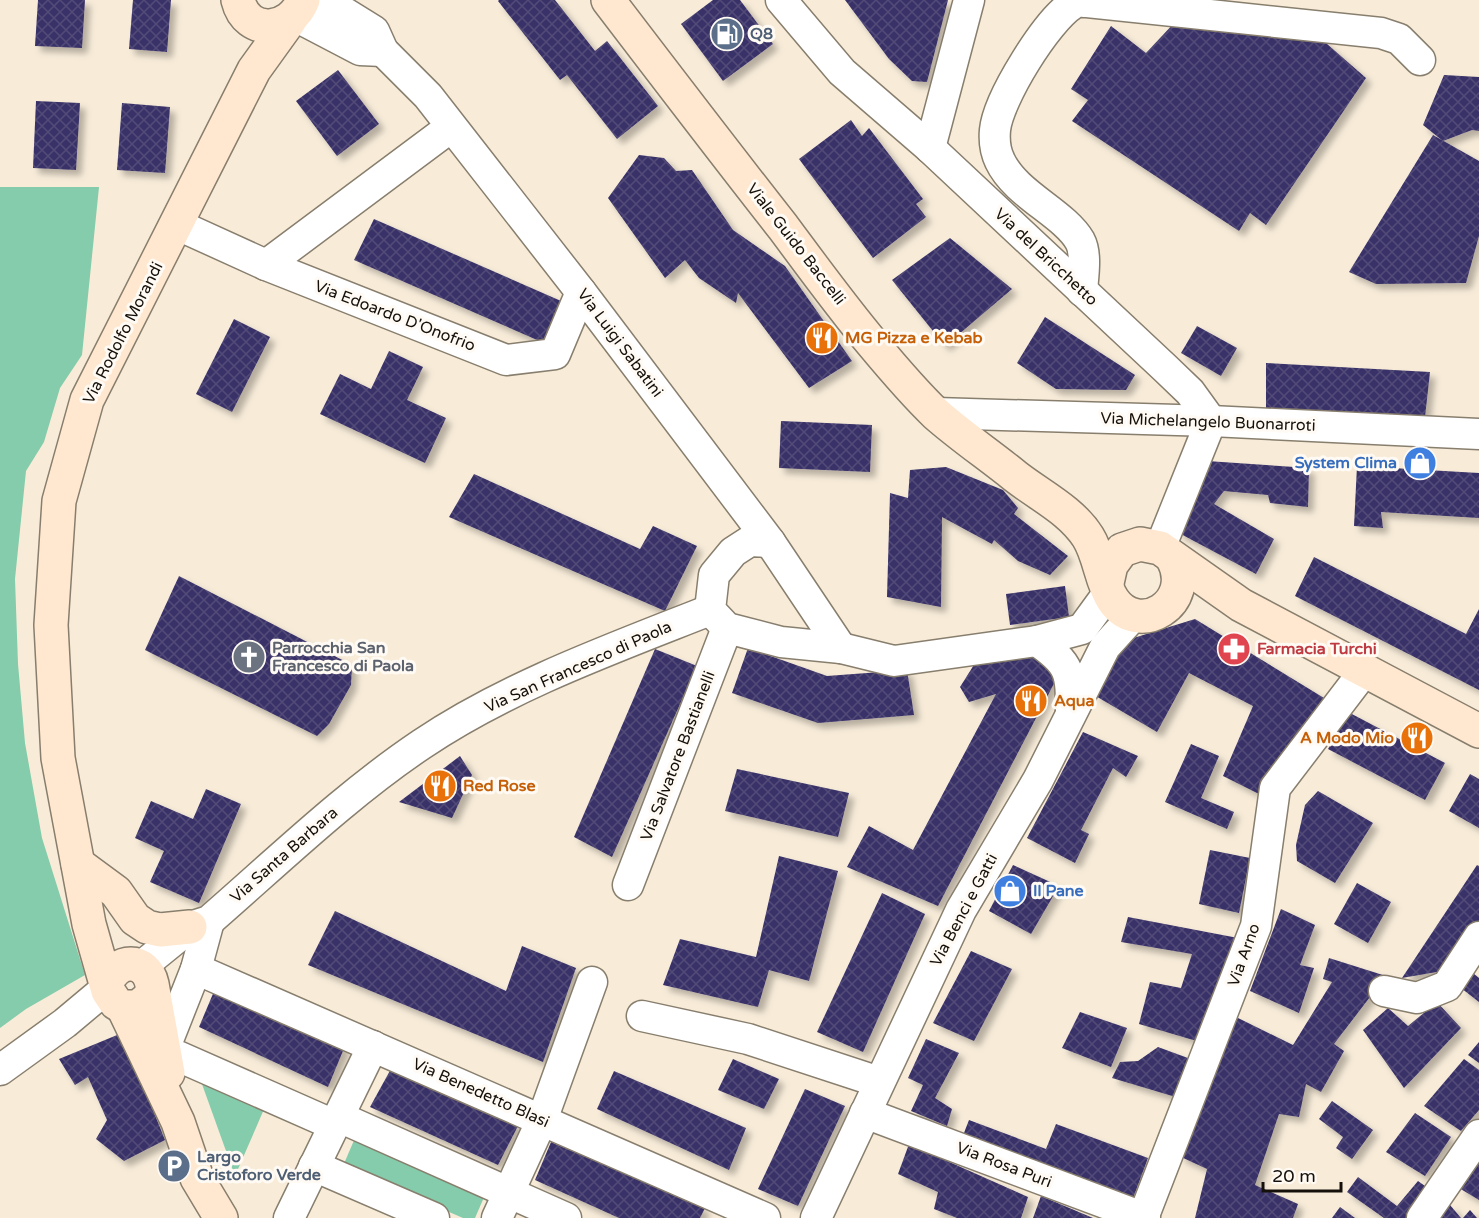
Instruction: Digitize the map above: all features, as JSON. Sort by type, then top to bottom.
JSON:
[{"type":"street","name":"Via Luigi Sabatini","points":[[324,0],[374,31],[383,51],[422,88],[581,292],[770,542],[841,648]]},
{"type":"street","name":"Viale Guido Baccelli","points":[[608,0],[872,343],[936,413],[1024,484],[1064,511],[1088,537],[1108,588],[1120,607],[1134,615],[1155,614],[1171,603],[1202,601],[1242,605]]},
{"type":"street","name":"Via del Bricchetto","points":[[780,0],[842,72],[930,148],[1183,385],[1211,421]]},
{"type":"street","points":[[930,148],[969,0]]},
{"type":"street","points":[[1082,291],[1084,264],[1081,242],[1017,183],[1000,163],[995,148],[998,117],[1012,84],[1032,50],[1050,27],[1073,4],[1086,2],[1381,33],[1399,39],[1420,60]]},
{"type":"street","points":[[242,8],[254,22],[272,26],[296,12],[360,50],[383,51]]},
{"type":"street","name":"Via Rodolfo Morandi","points":[[242,8],[254,46],[254,70]]},
{"type":"street","name":"Via Rodolfo Morandi","points":[[178,1122],[113,995],[89,924],[58,758],[51,625],[59,501],[87,400],[178,225],[254,70],[296,12]]},
{"type":"street","points":[[266,265],[451,127]]},
{"type":"street","name":"Via Edoardo D'Onofrio","points":[[178,225],[266,265],[506,360],[555,354],[581,292]]},
{"type":"street","name":"Via Michelangelo Buonarroti","points":[[936,413],[1211,421],[1479,434]]},
{"type":"street","points":[[1155,551],[1211,421]]},
{"type":"street","name":"Viale Guido Baccelli","points":[[1064,511],[1093,519],[1155,551],[1242,605],[1479,731]]},
{"type":"street","points":[[770,542],[750,542],[733,552],[714,575],[718,619],[781,642],[841,648],[894,661],[1037,641],[1082,629],[1108,588],[1111,565],[1116,557],[1155,551],[1177,567],[1179,586],[1171,603]]},
{"type":"street","name":"Via Benci e Gatti","points":[[816,1218],[961,910],[1038,780],[1105,647],[1134,615]]},
{"type":"street","name":"Via San Francesco di Paola","points":[[360,790],[423,743],[501,698],[718,619]]},
{"type":"street","name":"Via Salvatore Bastianelli","points":[[628,885],[718,619]]},
{"type":"street","points":[[1037,641],[1056,654],[1071,677],[1071,714]]},
{"type":"street","name":"Via Arno","points":[[1144,1218],[1256,926],[1275,788],[1365,670]]},
{"type":"street","name":"Via Santa Barbara","points":[[145,976],[360,790]]},
{"type":"street","points":[[78,864],[116,892],[135,919],[147,927],[160,930],[201,929],[196,969],[164,1050]]},
{"type":"street","points":[[78,864],[114,918],[145,976],[164,1050],[178,1122],[197,1178],[221,1218]]},
{"type":"street","points":[[1384,991],[1417,998],[1447,986],[1479,937]]},
{"type":"street","points":[[0,1070],[64,1023],[113,995],[114,969],[128,963],[145,976]]},
{"type":"street","name":"Via Benedetto Blasi","points":[[196,969],[542,1120],[735,1212],[765,1218]]},
{"type":"street","points":[[503,1205],[542,1120],[592,982]]},
{"type":"street","points":[[642,1016],[748,1039],[879,1082]]},
{"type":"street","points":[[289,1218],[373,1046]]},
{"type":"street","points":[[164,1050],[336,1121],[503,1205],[566,1218]]},
{"type":"street","name":"Via Rosa Puri","points":[[865,1113],[1144,1218]]},
{"type":"street","points":[[1422,1218],[1479,1135]]},
{"type":"street","points":[[314,1166],[434,1218]]},
{"type":"green space","points":[[0,187],[99,187],[82,355],[60,388],[44,442],[26,471],[15,579],[18,664],[25,743],[42,838],[85,975],[26,1009],[0,1028]]},
{"type":"green space","points":[[198,1073],[265,1107],[235,1176]]},
{"type":"green space","points":[[355,1138],[485,1195],[475,1218],[463,1218],[343,1166]]},
{"type":"building","points":[[38,0],[85,0],[82,48],[35,46]]},
{"type":"building","points":[[133,0],[171,0],[167,52],[129,49]]},
{"type":"building","points":[[499,0],[555,0],[595,51],[607,41],[658,106],[617,139],[567,75],[560,80]]},
{"type":"building","name":"Q8","points":[[713,0],[740,0],[773,44],[723,81],[681,24]]},
{"type":"building","points":[[845,0],[948,0],[927,82],[912,81],[889,59]]},
{"type":"building","points":[[1176,21],[1318,36],[1366,78],[1266,225],[1250,213],[1239,231],[1072,121],[1088,100],[1071,89],[1111,26],[1146,53]]},
{"type":"building","points":[[338,70],[379,124],[337,156],[296,101]]},
{"type":"building","points":[[1444,75],[1479,77],[1479,131],[1472,130],[1443,141],[1423,125]]},
{"type":"building","points":[[36,101],[80,103],[76,170],[33,168]]},
{"type":"building","points":[[122,103],[170,107],[165,173],[117,170]]},
{"type":"building","points":[[851,120],[862,136],[869,128],[923,199],[916,204],[926,217],[873,258],[799,159]]},
{"type":"building","points":[[1433,135],[1479,161],[1479,236],[1466,283],[1376,284],[1349,272]]},
{"type":"building","points":[[639,155],[664,158],[676,171],[692,170],[733,230],[785,266],[852,361],[809,388],[738,293],[736,303],[699,278],[685,260],[665,278],[608,198]]},
{"type":"building","points":[[374,219],[561,301],[544,343],[354,260]]},
{"type":"building","points":[[950,238],[1012,289],[945,346],[892,280]]},
{"type":"building","points":[[1045,317],[1135,375],[1126,390],[1056,389],[1017,363]]},
{"type":"building","points":[[234,319],[270,337],[232,412],[196,394]]},
{"type":"building","points":[[1197,326],[1237,348],[1221,376],[1181,353]]},
{"type":"building","points":[[389,351],[423,367],[407,400],[446,418],[425,463],[320,414],[340,374],[371,389]]},
{"type":"building","points":[[1266,363],[1430,372],[1425,417],[1266,410]]},
{"type":"building","points":[[781,421],[872,425],[870,472],[779,468]]},
{"type":"building","points":[[1207,461],[1309,468],[1308,507],[1270,503],[1268,495],[1224,491],[1214,504],[1274,539],[1256,574],[1177,532]]},
{"type":"building","points":[[1357,466],[1479,473],[1479,518],[1381,512],[1383,528],[1354,526]]},
{"type":"building","points":[[946,467],[1003,490],[1018,508],[1014,514],[1068,556],[1050,575],[1018,561],[994,540],[992,544],[942,517],[941,607],[887,597],[890,493],[908,498],[910,470]]},
{"type":"building","points":[[474,474],[640,549],[653,526],[697,546],[665,611],[449,517]]},
{"type":"building","points":[[1314,557],[1466,634],[1479,609],[1479,690],[1295,596]]},
{"type":"building","name":"Parrocchia San Francesco di Paola","points":[[179,576],[352,665],[351,685],[329,724],[317,736],[145,650]]},
{"type":"building","points":[[1065,586],[1069,617],[1010,625],[1006,594]]},
{"type":"building","points":[[1195,619],[1324,698],[1274,776],[1265,797],[1223,776],[1253,706],[1189,673],[1157,732],[1094,695],[1127,640]]},
{"type":"building","points":[[748,648],[827,676],[907,670],[914,715],[818,723],[732,693]]},
{"type":"building","points":[[655,649],[697,666],[612,857],[574,837]]},
{"type":"building","points":[[1035,650],[1059,674],[938,906],[847,867],[869,826],[913,850],[996,694],[969,702],[960,687],[977,660]]},
{"type":"building","points":[[1348,712],[1445,763],[1425,800],[1328,749]]},
{"type":"building","points":[[1083,732],[1138,756],[1126,777],[1113,768],[1081,830],[1089,834],[1075,863],[1027,838]]},
{"type":"building","points":[[1191,744],[1219,756],[1201,798],[1234,812],[1227,829],[1165,802]]},
{"type":"building","points":[[460,756],[472,775],[452,818],[399,802]]},
{"type":"building","points":[[737,769],[849,793],[838,837],[725,811]]},
{"type":"building","points":[[1470,774],[1479,779],[1479,828],[1449,811]]},
{"type":"building","points":[[206,789],[241,804],[199,903],[150,882],[164,851],[135,838],[151,801],[193,819]]},
{"type":"building","points":[[1318,791],[1373,823],[1335,883],[1297,861],[1296,845],[1305,805]]},
{"type":"building","points":[[1210,850],[1250,858],[1239,913],[1199,904]]},
{"type":"building","points":[[779,856],[838,871],[809,981],[769,970],[758,1007],[663,985],[680,939],[756,957]]},
{"type":"building","points":[[1013,865],[1059,886],[1031,934],[989,911]]},
{"type":"building","points":[[1477,865],[1479,866],[1479,922],[1448,970],[1402,978]]},
{"type":"building","points":[[1357,883],[1391,902],[1368,943],[1334,924]]},
{"type":"building","points":[[882,893],[925,914],[863,1052],[817,1032]]},
{"type":"building","points":[[1281,909],[1315,925],[1300,965],[1314,968],[1299,1013],[1250,991]]},
{"type":"building","points":[[335,911],[506,991],[522,946],[576,968],[543,1062],[308,965]]},
{"type":"building","points":[[1128,917],[1238,938],[1200,1042],[1139,1024],[1150,982],[1181,988],[1192,954],[1121,942]]},
{"type":"building","points":[[971,951],[1012,969],[974,1041],[933,1023]]},
{"type":"building","points":[[1329,958],[1386,976],[1334,1044],[1344,1051],[1321,1092],[1306,1084],[1299,1117],[1279,1114],[1255,1185],[1298,1204],[1293,1218],[1195,1218],[1207,1169],[1179,1156],[1236,1017],[1293,1045],[1332,982],[1323,979]]},
{"type":"building","points":[[1473,973],[1479,978],[1479,1002],[1461,988]]},
{"type":"building","points":[[215,989],[345,1046],[328,1087],[199,1027]]},
{"type":"building","points":[[1437,1002],[1461,1028],[1404,1088],[1363,1030],[1388,1008],[1408,1026]]},
{"type":"building","points":[[1080,1012],[1127,1028],[1111,1067],[1062,1048]]},
{"type":"building","points":[[122,1033],[165,1140],[124,1161],[96,1139],[107,1120],[88,1077],[75,1085],[59,1059]]},
{"type":"building","points":[[926,1039],[959,1053],[935,1098],[952,1109],[947,1126],[911,1111],[923,1085],[908,1078]]},
{"type":"building","points":[[1479,1042],[1479,1063],[1468,1055]]},
{"type":"building","points":[[1158,1047],[1196,1061],[1179,1098],[1112,1078],[1120,1062],[1138,1061]]},
{"type":"building","points":[[733,1059],[779,1079],[764,1109],[718,1090]]},
{"type":"building","points":[[1464,1059],[1479,1070],[1479,1110],[1461,1131],[1424,1106]]},
{"type":"building","points":[[392,1067],[519,1124],[498,1165],[370,1107]]},
{"type":"building","points":[[614,1071],[746,1128],[729,1170],[597,1109]]},
{"type":"building","points":[[805,1089],[845,1106],[798,1206],[758,1189]]},
{"type":"building","points":[[1332,1101],[1373,1130],[1352,1159],[1336,1148],[1343,1137],[1319,1119]]},
{"type":"building","points":[[1415,1113],[1451,1137],[1425,1176],[1386,1152]]},
{"type":"building","points":[[969,1120],[1046,1149],[1056,1124],[1148,1158],[1132,1201],[962,1138]]},
{"type":"building","points":[[551,1142],[705,1208],[700,1218],[619,1218],[535,1180]]},
{"type":"building","points":[[909,1144],[1028,1197],[1021,1218],[957,1218],[934,1209],[938,1192],[898,1174]]},
{"type":"building","points":[[1479,1162],[1479,1200],[1459,1188]]},
{"type":"building","points":[[1358,1177],[1397,1206],[1418,1181],[1432,1191],[1410,1218],[1384,1218],[1347,1192]]},
{"type":"building","points":[[1041,1196],[1093,1218],[1033,1218]]},
{"type":"building","points":[[1450,1205],[1461,1218],[1440,1218]]},
{"type":"building","points":[[1340,1207],[1355,1218],[1332,1218]]},
{"type":"building","points":[[1470,1210],[1477,1218],[1463,1218]]},
{"type":"place","name":"Q8","points":[[727,34]]},
{"type":"place","name":"MG Pizza e Kebab","points":[[822,338]]},
{"type":"place","name":"System Clima","points":[[1420,463]]},
{"type":"place","name":"Farmacia Turchi","points":[[1234,649]]},
{"type":"place","name":"Parrocchia San Francesco di Paola","points":[[249,657]]},
{"type":"place","name":"Aqua","points":[[1031,701]]},
{"type":"place","name":"A Modo Mio","points":[[1417,738]]},
{"type":"place","name":"Red Rose","points":[[440,786]]},
{"type":"place","name":"Il Pane","points":[[1010,891]]},
{"type":"place","name":"Largo Cristoforo Verde","points":[[174,1166]]}]
